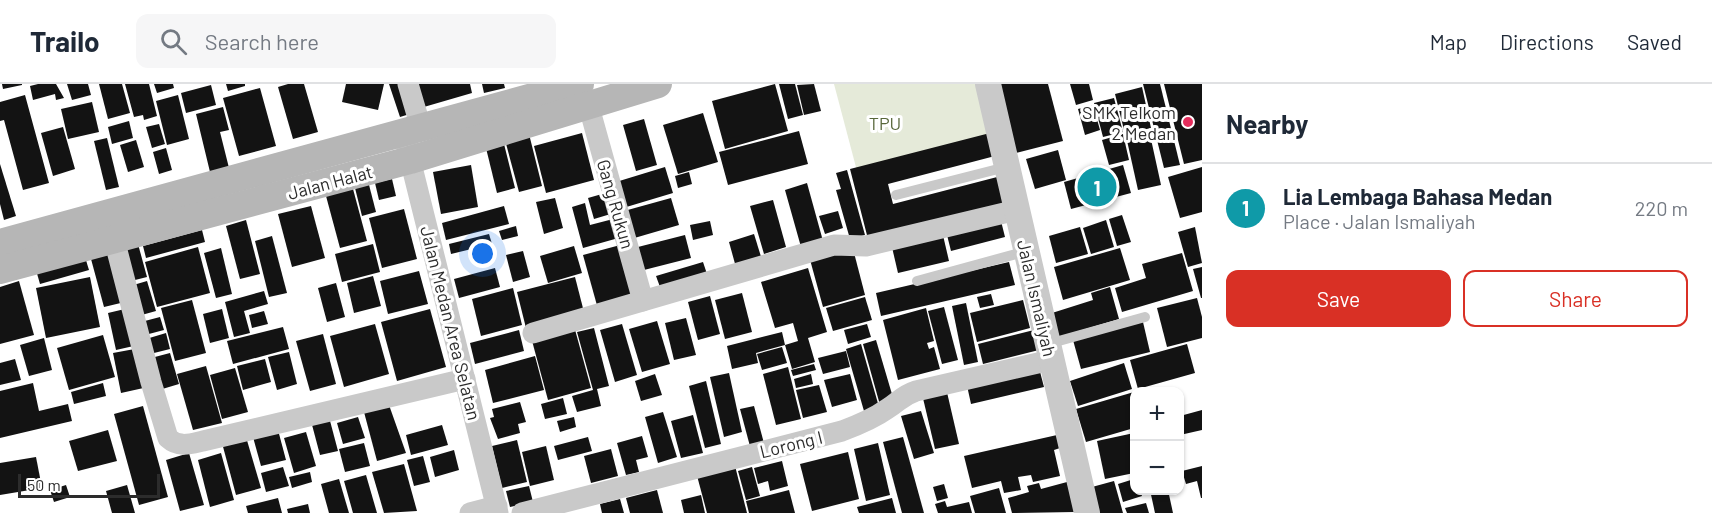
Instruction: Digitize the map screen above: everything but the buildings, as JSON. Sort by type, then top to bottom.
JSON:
[{"type":"main road","name":"Jalan Halat","points":[[0,243],[584,96],[658,84]]},
{"type":"main road","name":"Jalan Halat","points":[[0,270],[114,239],[412,141]]},
{"type":"street","name":"Jalan Medan Area Selatan","points":[[408,84],[412,141],[465,379],[497,509]]},
{"type":"street","name":"Jalan Ismaliyah","points":[[988,84],[1087,513]]},
{"type":"street","name":"Gang Rukun","points":[[584,96],[643,301]]},
{"type":"street","points":[[533,333],[834,245],[866,246],[1017,210]]},
{"type":"street","points":[[114,239],[151,382],[168,438],[174,444],[183,445],[203,441],[465,379]]},
{"type":"street","name":"Lorong I","points":[[522,513],[842,431],[878,415],[891,407],[899,397],[1050,352]]},
{"type":"street","points":[[470,513],[497,509]]},
{"type":"lane","points":[[896,195],[1007,167]]},
{"type":"lane","points":[[917,281],[1027,251]]},
{"type":"lane","points":[[1050,352],[1145,317]]},
{"type":"green space","name":"TPU","points":[[834,84],[983,84],[997,133],[857,171]]},
{"type":"place","name":"SMK Telkom 2 Medan","points":[[1188,122]]},
{"type":"place","name":"Lia Lembaga Bahasa Medan","points":[[1097,187]]}]
